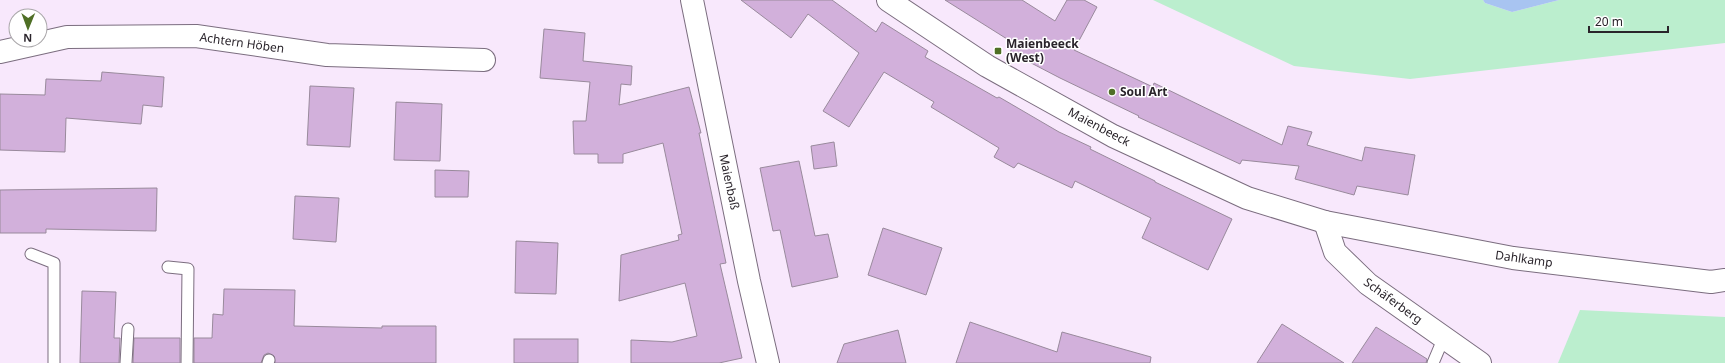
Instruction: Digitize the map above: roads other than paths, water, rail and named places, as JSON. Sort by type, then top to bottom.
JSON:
[{"type":"street","name":"Maienbaß","points":[[692,0],[749,281],[768,363]]},
{"type":"street","name":"Maienbeeck","points":[[888,0],[987,66],[1113,136],[1247,198],[1326,222]]},
{"type":"street","name":"Achtern Höben","points":[[0,52],[67,38],[196,36],[327,55],[484,60]]},
{"type":"street","name":"Dahlkamp","points":[[1326,222],[1513,258],[1711,282],[1725,280]]},
{"type":"street","name":"Schäferberg","points":[[1326,222],[1335,252],[1368,284],[1480,363]]},
{"type":"lane","points":[[31,254],[54,263],[54,363]]},
{"type":"lane","points":[[168,267],[188,269],[187,363]]},
{"type":"lane","points":[[126,363],[128,330]]},
{"type":"lane","points":[[1433,363],[1444,337]]},
{"type":"water","points":[[1483,0],[1559,0],[1512,12],[1485,3]]},
{"type":"place","name":"Maienbeeck (West)","points":[[998,51]]},
{"type":"place","name":"Soul Art","points":[[1112,92]]}]
